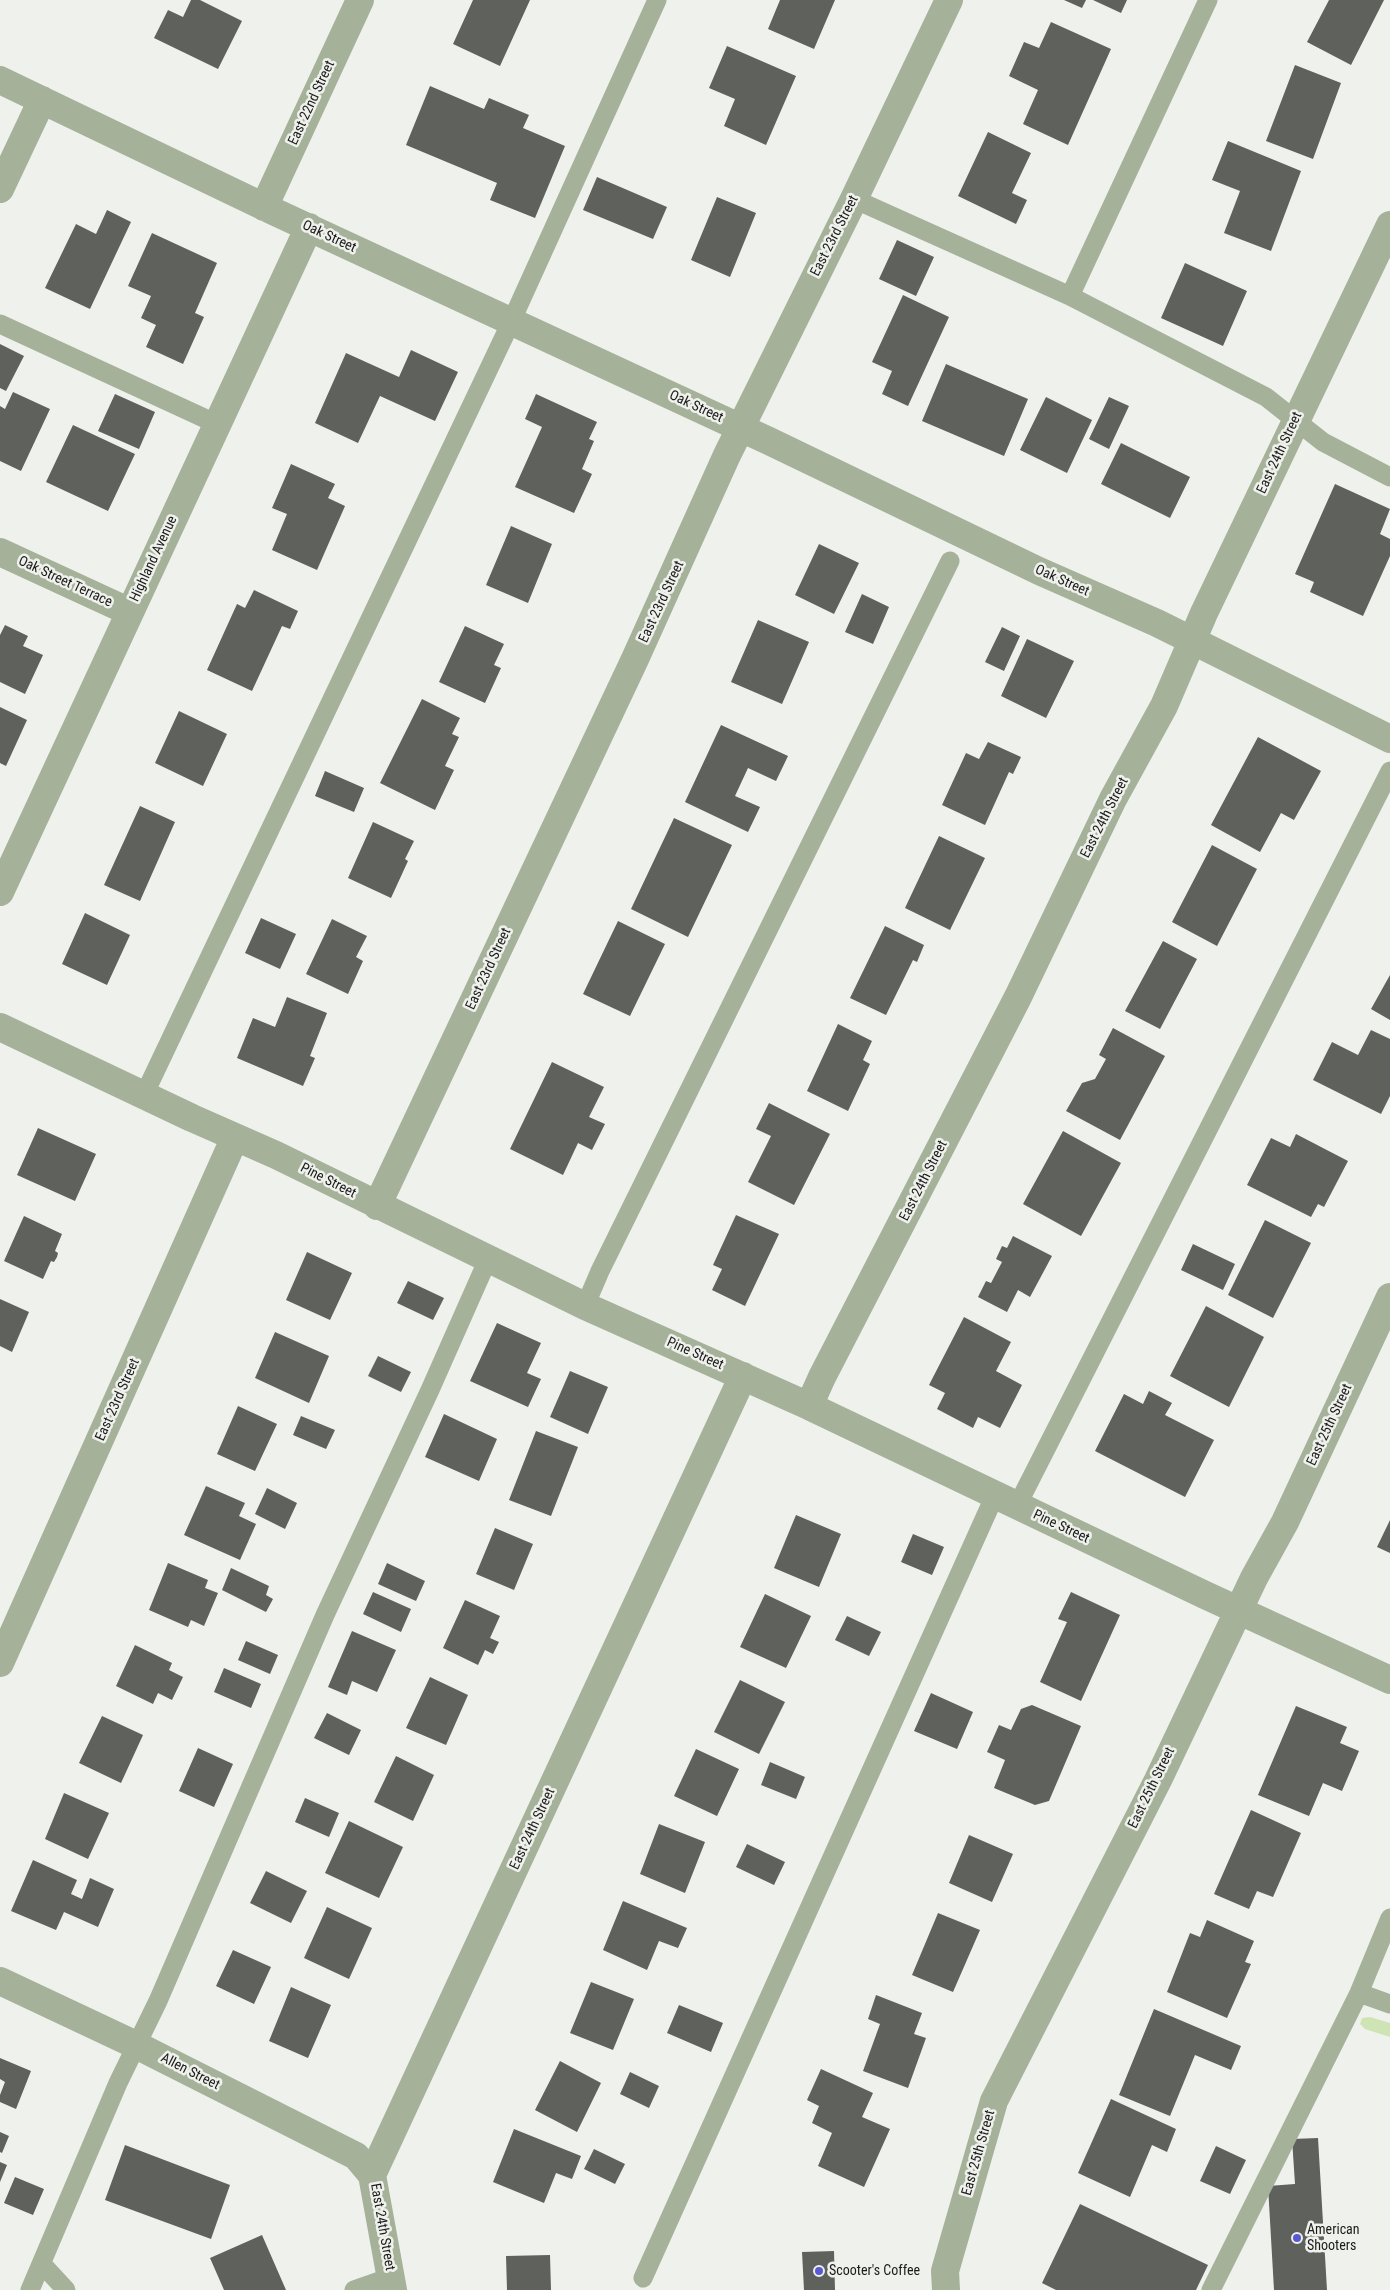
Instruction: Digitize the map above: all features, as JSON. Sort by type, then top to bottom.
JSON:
[{"type":"street","name":"East 22nd Street","points":[[264,207],[360,0]]},
{"type":"street","name":"East 23rd Street","points":[[377,1206],[636,659],[727,455],[854,199],[948,0]]},
{"type":"street","name":"Oak Street","points":[[0,80],[264,207],[512,320],[742,428],[1039,571],[1157,623],[1390,739]]},
{"type":"street","points":[[0,189],[42,100]]},
{"type":"street","name":"Highland Avenue","points":[[0,892],[309,227]]},
{"type":"street","name":"East 24th Street","points":[[809,1406],[822,1377],[1018,997],[1113,799],[1164,706],[1194,642],[1204,614],[1296,419],[1389,232]]},
{"type":"street","name":"Oak Street Terrace","points":[[0,552],[130,612]]},
{"type":"street","name":"Pine Street","points":[[0,1027],[276,1155],[585,1306],[809,1406],[1006,1501],[1390,1680]]},
{"type":"street","name":"East 23rd Street","points":[[0,1663],[235,1137]]},
{"type":"street","name":"East 25th Street","points":[[946,2290],[945,2270],[994,2101],[1153,1788],[1238,1610],[1285,1522],[1390,1296]]},
{"type":"street","name":"East 24th Street","points":[[392,2283],[372,2175],[743,1376]]},
{"type":"street","name":"Allen Street","points":[[0,1982],[136,2045],[356,2156],[372,2175]]},
{"type":"lane","points":[[144,1095],[512,320],[657,0]]},
{"type":"lane","points":[[1070,296],[1208,0]]},
{"type":"lane","points":[[854,199],[1070,296],[1266,397],[1323,442],[1390,477]]},
{"type":"lane","points":[[0,324],[217,424]]},
{"type":"lane","points":[[585,1306],[600,1271],[950,561]]},
{"type":"lane","points":[[643,2278],[1006,1501],[1390,771]]},
{"type":"lane","points":[[30,2290],[118,2083],[158,2001],[325,1615],[430,1390],[488,1259]]},
{"type":"lane","points":[[1211,2290],[1359,1993],[1390,1918]]},
{"type":"lane","points":[[1359,1993],[1390,2004]]},
{"type":"lane","points":[[42,2264],[66,2290]]},
{"type":"lane","points":[[354,2290],[392,2283]]},
{"type":"green space","points":[[1370,2017],[1390,2023],[1390,2037],[1365,2029],[1360,2024],[1362,2018]]},
{"type":"building","points":[[191,0],[200,0],[242,21],[218,69],[154,38],[168,10],[183,17]]},
{"type":"building","points":[[473,0],[530,0],[500,66],[453,44]]},
{"type":"building","points":[[780,0],[835,0],[814,49],[768,29]]},
{"type":"building","points":[[1064,0],[1086,0],[1082,8]]},
{"type":"building","points":[[1093,0],[1127,0],[1121,13]]},
{"type":"building","points":[[1329,0],[1384,0],[1351,65],[1307,42]]},
{"type":"building","points":[[1051,22],[1111,49],[1068,145],[1023,124],[1038,90],[1009,76],[1024,42],[1039,48]]},
{"type":"building","points":[[727,46],[796,76],[766,145],[724,126],[735,99],[709,88]]},
{"type":"building","points":[[1295,65],[1341,83],[1313,159],[1266,141]]},
{"type":"building","points":[[430,86],[484,109],[489,98],[529,115],[523,128],[565,146],[535,218],[490,200],[497,183],[406,145]]},
{"type":"building","points":[[988,132],[1031,153],[1012,193],[1027,200],[1016,224],[958,196]]},
{"type":"building","points":[[1228,141],[1301,171],[1271,251],[1224,233],[1240,191],[1212,180]]},
{"type":"building","points":[[597,177],[667,207],[653,239],[583,210]]},
{"type":"building","points":[[717,197],[756,213],[730,277],[691,260]]},
{"type":"building","points":[[107,210],[131,222],[90,309],[45,288],[76,224],[96,234]]},
{"type":"building","points":[[152,233],[217,263],[195,313],[204,317],[183,364],[146,347],[156,325],[141,318],[151,296],[128,286]]},
{"type":"building","points":[[897,240],[934,257],[916,296],[879,279]]},
{"type":"building","points":[[1185,263],[1247,291],[1223,346],[1161,318]]},
{"type":"building","points":[[903,295],[949,317],[908,406],[882,394],[892,371],[872,362]]},
{"type":"building","points":[[0,344],[24,356],[6,391],[0,388]]},
{"type":"building","points":[[411,350],[458,372],[435,421],[380,396],[358,443],[315,423],[346,353],[399,377]]},
{"type":"building","points":[[946,364],[1028,399],[1004,456],[922,421]]},
{"type":"building","points":[[13,392],[50,409],[21,471],[0,461],[0,406],[5,409]]},
{"type":"building","points":[[115,394],[155,412],[139,449],[98,431]]},
{"type":"building","points":[[536,394],[597,422],[589,439],[594,441],[582,469],[592,474],[574,513],[515,487],[542,427],[525,419]]},
{"type":"building","points":[[1046,397],[1092,420],[1067,473],[1020,450]]},
{"type":"building","points":[[1109,397],[1129,406],[1109,449],[1089,439]]},
{"type":"building","points":[[73,425],[135,454],[108,511],[46,482]]},
{"type":"building","points":[[1121,443],[1190,477],[1170,518],[1101,484]]},
{"type":"building","points":[[291,464],[335,484],[328,498],[345,506],[317,570],[272,550],[287,514],[272,508]]},
{"type":"building","points":[[1335,484],[1390,509],[1380,534],[1390,539],[1390,556],[1363,616],[1310,592],[1314,582],[1295,574]]},
{"type":"building","points":[[511,526],[552,544],[528,603],[486,585]]},
{"type":"building","points":[[819,544],[859,563],[834,614],[795,595]]},
{"type":"building","points":[[254,590],[298,611],[290,629],[282,626],[252,691],[207,670],[237,604],[245,608]]},
{"type":"building","points":[[862,594],[889,607],[873,644],[845,632]]},
{"type":"building","points":[[758,620],[809,642],[782,704],[731,682]]},
{"type":"building","points":[[5,625],[28,636],[23,646],[43,655],[25,694],[0,682],[0,635]]},
{"type":"building","points":[[465,626],[504,644],[494,665],[501,668],[485,703],[439,682]]},
{"type":"building","points":[[1002,627],[1020,636],[1004,671],[985,662]]},
{"type":"building","points":[[1027,639],[1074,661],[1046,718],[1001,696]]},
{"type":"building","points":[[422,699],[460,718],[452,734],[459,737],[445,766],[454,770],[435,810],[380,783]]},
{"type":"building","points":[[0,707],[27,720],[6,766],[0,763]]},
{"type":"building","points":[[179,711],[227,734],[203,786],[155,763]]},
{"type":"building","points":[[721,725],[788,756],[776,781],[748,768],[735,796],[760,807],[748,832],[685,802]]},
{"type":"building","points":[[1258,737],[1321,771],[1294,820],[1281,813],[1260,852],[1211,825]]},
{"type":"building","points":[[988,742],[1021,757],[1013,774],[1009,772],[985,825],[942,805],[966,753],[979,759]]},
{"type":"building","points":[[325,771],[364,788],[354,812],[315,796]]},
{"type":"building","points":[[140,806],[175,822],[140,901],[104,885]]},
{"type":"building","points":[[674,818],[732,845],[688,937],[631,909]]},
{"type":"building","points":[[373,822],[414,841],[405,859],[408,861],[391,898],[348,878]]},
{"type":"building","points":[[939,836],[985,858],[950,930],[905,908]]},
{"type":"building","points":[[1212,845],[1257,869],[1217,946],[1172,922]]},
{"type":"building","points":[[85,913],[130,935],[107,985],[62,964]]},
{"type":"building","points":[[261,918],[296,934],[280,969],[245,953]]},
{"type":"building","points":[[332,919],[367,936],[356,957],[363,961],[348,994],[306,974]]},
{"type":"building","points":[[618,921],[665,944],[630,1016],[583,994]]},
{"type":"building","points":[[885,926],[924,945],[917,962],[913,960],[886,1015],[850,998]]},
{"type":"building","points":[[1163,941],[1197,959],[1160,1029],[1125,1011]]},
{"type":"building","points":[[1390,975],[1390,1020],[1371,1009]]},
{"type":"building","points":[[287,997],[327,1013],[310,1056],[315,1058],[303,1086],[237,1058],[253,1018],[275,1027]]},
{"type":"building","points":[[838,1024],[872,1041],[863,1060],[870,1064],[848,1111],[807,1091]]},
{"type":"building","points":[[1113,1028],[1165,1056],[1120,1140],[1066,1111],[1082,1083],[1095,1079],[1106,1059],[1099,1055]]},
{"type":"building","points":[[1371,1030],[1390,1039],[1390,1096],[1381,1114],[1313,1080],[1332,1042],[1358,1055]]},
{"type":"building","points":[[552,1062],[604,1087],[589,1117],[605,1124],[592,1150],[578,1143],[563,1175],[510,1149]]},
{"type":"building","points":[[769,1103],[830,1134],[794,1205],[748,1182],[771,1136],[756,1129]]},
{"type":"building","points":[[38,1128],[96,1154],[75,1201],[17,1175]]},
{"type":"building","points":[[1063,1131],[1121,1163],[1081,1236],[1023,1204]]},
{"type":"building","points":[[1296,1134],[1348,1161],[1324,1207],[1318,1204],[1311,1217],[1247,1185],[1271,1138],[1290,1147]]},
{"type":"building","points":[[736,1215],[779,1234],[745,1306],[712,1290],[722,1269],[713,1265]]},
{"type":"building","points":[[24,1216],[62,1234],[55,1251],[58,1253],[57,1257],[54,1262],[51,1261],[43,1279],[4,1261]]},
{"type":"building","points":[[1265,1220],[1311,1243],[1273,1318],[1228,1295]]},
{"type":"building","points":[[1013,1236],[1052,1256],[1030,1297],[1018,1290],[1007,1312],[978,1297],[986,1281],[991,1283],[1002,1262],[996,1259],[1002,1246],[1007,1248]]},
{"type":"building","points":[[1193,1244],[1235,1264],[1223,1290],[1181,1270]]},
{"type":"building","points":[[307,1252],[352,1273],[330,1320],[286,1300]]},
{"type":"building","points":[[408,1281],[444,1298],[433,1320],[397,1303]]},
{"type":"building","points":[[0,1299],[29,1312],[12,1352],[0,1346]]},
{"type":"building","points":[[1206,1306],[1264,1337],[1229,1407],[1170,1376]]},
{"type":"building","points":[[964,1317],[1011,1342],[996,1371],[1022,1385],[1000,1428],[978,1417],[973,1428],[937,1409],[945,1393],[929,1385]]},
{"type":"building","points":[[497,1323],[541,1343],[527,1373],[541,1379],[528,1407],[470,1381]]},
{"type":"building","points":[[275,1332],[329,1356],[309,1403],[255,1378]]},
{"type":"building","points":[[378,1356],[411,1372],[401,1392],[368,1376]]},
{"type":"building","points":[[570,1371],[608,1387],[588,1434],[550,1417]]},
{"type":"building","points":[[1149,1391],[1172,1403],[1165,1415],[1214,1440],[1185,1497],[1095,1451],[1124,1394],[1143,1404]]},
{"type":"building","points":[[238,1406],[277,1424],[255,1471],[217,1454]]},
{"type":"building","points":[[444,1414],[497,1439],[479,1481],[425,1457]]},
{"type":"building","points":[[301,1416],[335,1430],[326,1449],[293,1435]]},
{"type":"building","points":[[536,1431],[578,1447],[551,1516],[509,1500]]},
{"type":"building","points":[[206,1486],[245,1503],[239,1516],[256,1524],[240,1560],[184,1535]]},
{"type":"building","points":[[267,1488],[297,1503],[285,1529],[255,1514]]},
{"type":"building","points":[[796,1515],[841,1534],[819,1587],[774,1568]]},
{"type":"building","points":[[1390,1520],[1390,1553],[1377,1547]]},
{"type":"building","points":[[495,1528],[533,1544],[514,1590],[476,1574]]},
{"type":"building","points":[[913,1534],[944,1547],[932,1575],[901,1562]]},
{"type":"building","points":[[168,1563],[208,1580],[205,1588],[218,1593],[204,1626],[191,1620],[188,1627],[149,1610]]},
{"type":"building","points":[[387,1563],[425,1581],[416,1601],[378,1584]]},
{"type":"building","points":[[231,1568],[269,1586],[266,1595],[273,1599],[266,1612],[222,1590]]},
{"type":"building","points":[[373,1592],[411,1609],[401,1632],[363,1614]]},
{"type":"building","points":[[1071,1592],[1120,1615],[1081,1701],[1040,1682],[1067,1622],[1058,1619]]},
{"type":"building","points":[[765,1594],[811,1616],[786,1668],[740,1647]]},
{"type":"building","points":[[465,1600],[500,1616],[490,1638],[499,1642],[493,1654],[485,1650],[478,1665],[443,1648]]},
{"type":"building","points":[[847,1616],[881,1632],[869,1656],[835,1640]]},
{"type":"building","points":[[352,1631],[396,1650],[377,1692],[352,1681],[347,1695],[328,1687]]},
{"type":"building","points":[[246,1641],[278,1655],[270,1674],[238,1660]]},
{"type":"building","points":[[135,1645],[172,1663],[169,1670],[183,1677],[172,1700],[158,1693],[153,1704],[116,1686]]},
{"type":"building","points":[[224,1668],[261,1684],[251,1708],[214,1692]]},
{"type":"building","points":[[430,1677],[468,1695],[446,1745],[406,1728]]},
{"type":"building","points":[[740,1680],[785,1702],[759,1754],[714,1732]]},
{"type":"building","points":[[931,1693],[973,1712],[957,1749],[914,1731]]},
{"type":"building","points":[[1032,1705],[1081,1726],[1049,1801],[1035,1805],[994,1788],[1005,1760],[987,1752],[999,1725],[1011,1730],[1021,1709]]},
{"type":"building","points":[[1296,1706],[1347,1727],[1340,1743],[1359,1751],[1342,1791],[1323,1783],[1309,1816],[1258,1795]]},
{"type":"building","points":[[327,1713],[361,1730],[349,1755],[314,1738]]},
{"type":"building","points":[[102,1716],[143,1735],[121,1783],[79,1763]]},
{"type":"building","points":[[198,1748],[233,1764],[214,1807],[179,1791]]},
{"type":"building","points":[[696,1749],[739,1769],[717,1816],[674,1796]]},
{"type":"building","points":[[396,1756],[434,1775],[413,1821],[374,1802]]},
{"type":"building","points":[[770,1762],[805,1777],[796,1799],[761,1785]]},
{"type":"building","points":[[64,1793],[109,1813],[88,1859],[45,1839]]},
{"type":"building","points":[[305,1798],[339,1813],[329,1837],[295,1822]]},
{"type":"building","points":[[1251,1810],[1301,1833],[1273,1897],[1257,1891],[1249,1909],[1214,1894]]},
{"type":"building","points":[[349,1821],[403,1847],[379,1898],[325,1873]]},
{"type":"building","points":[[659,1824],[705,1842],[685,1893],[640,1874]]},
{"type":"building","points":[[969,1835],[1013,1854],[992,1902],[949,1883]]},
{"type":"building","points":[[747,1844],[785,1862],[774,1885],[736,1867]]},
{"type":"building","points":[[33,1860],[77,1880],[71,1894],[82,1899],[90,1878],[114,1889],[98,1927],[64,1912],[56,1930],[11,1911]]},
{"type":"building","points":[[266,1871],[307,1891],[291,1923],[250,1903]]},
{"type":"building","points":[[623,1901],[687,1928],[678,1948],[659,1941],[647,1970],[603,1950]]},
{"type":"building","points":[[327,1907],[372,1928],[349,1979],[304,1958]]},
{"type":"building","points":[[938,1913],[980,1930],[953,1992],[912,1975]]},
{"type":"building","points":[[1207,1920],[1254,1941],[1245,1962],[1251,1964],[1227,2018],[1167,1992],[1190,1933],[1200,1937]]},
{"type":"building","points":[[233,1950],[271,1967],[254,2004],[216,1986]]},
{"type":"building","points":[[591,1982],[634,1999],[613,2050],[570,2033]]},
{"type":"building","points":[[291,1987],[331,2005],[308,2058],[269,2041]]},
{"type":"building","points":[[876,1995],[922,2013],[914,2034],[926,2038],[908,2088],[863,2071],[880,2024],[868,2019]]},
{"type":"building","points":[[679,2005],[723,2023],[711,2052],[667,2033]]},
{"type":"building","points":[[1154,2009],[1241,2046],[1231,2070],[1195,2055],[1170,2116],[1119,2095]]},
{"type":"building","points":[[0,2058],[31,2071],[16,2109],[0,2102],[0,2095],[5,2082],[0,2079]]},
{"type":"building","points":[[560,2061],[601,2083],[577,2132],[535,2110]]},
{"type":"building","points":[[821,2069],[873,2093],[862,2117],[890,2129],[864,2187],[818,2166],[832,2133],[812,2123],[819,2106],[807,2100]]},
{"type":"building","points":[[630,2072],[659,2086],[649,2108],[620,2094]]},
{"type":"building","points":[[1111,2099],[1176,2129],[1167,2152],[1152,2145],[1130,2197],[1078,2173]]},
{"type":"building","points":[[514,2129],[581,2156],[572,2179],[556,2173],[544,2203],[493,2182]]},
{"type":"building","points":[[0,2132],[9,2136],[2,2153],[0,2152]]},
{"type":"building","name":"American Shooters","points":[[1318,2138],[1327,2290],[1274,2290],[1268,2186],[1295,2184],[1292,2139]]},
{"type":"building","points":[[125,2145],[230,2185],[211,2239],[105,2200]]},
{"type":"building","points":[[1216,2146],[1246,2160],[1230,2194],[1200,2181]]},
{"type":"building","points":[[594,2149],[625,2164],[615,2184],[584,2169]]},
{"type":"building","points":[[0,2162],[7,2165],[0,2182]]},
{"type":"building","points":[[15,2177],[44,2189],[33,2215],[4,2203]]},
{"type":"building","points":[[1080,2204],[1208,2265],[1196,2290],[1056,2290],[1042,2283]]},
{"type":"building","points":[[262,2235],[286,2290],[224,2290],[210,2258]]},
{"type":"building","name":"Scooter's Coffee","points":[[834,2251],[835,2290],[804,2290],[802,2252]]},
{"type":"building","points":[[550,2255],[551,2290],[507,2290],[506,2256]]},
{"type":"place","name":"American Shooters","points":[[1297,2238]]},
{"type":"place","name":"Scooter's Coffee","points":[[819,2271]]}]
